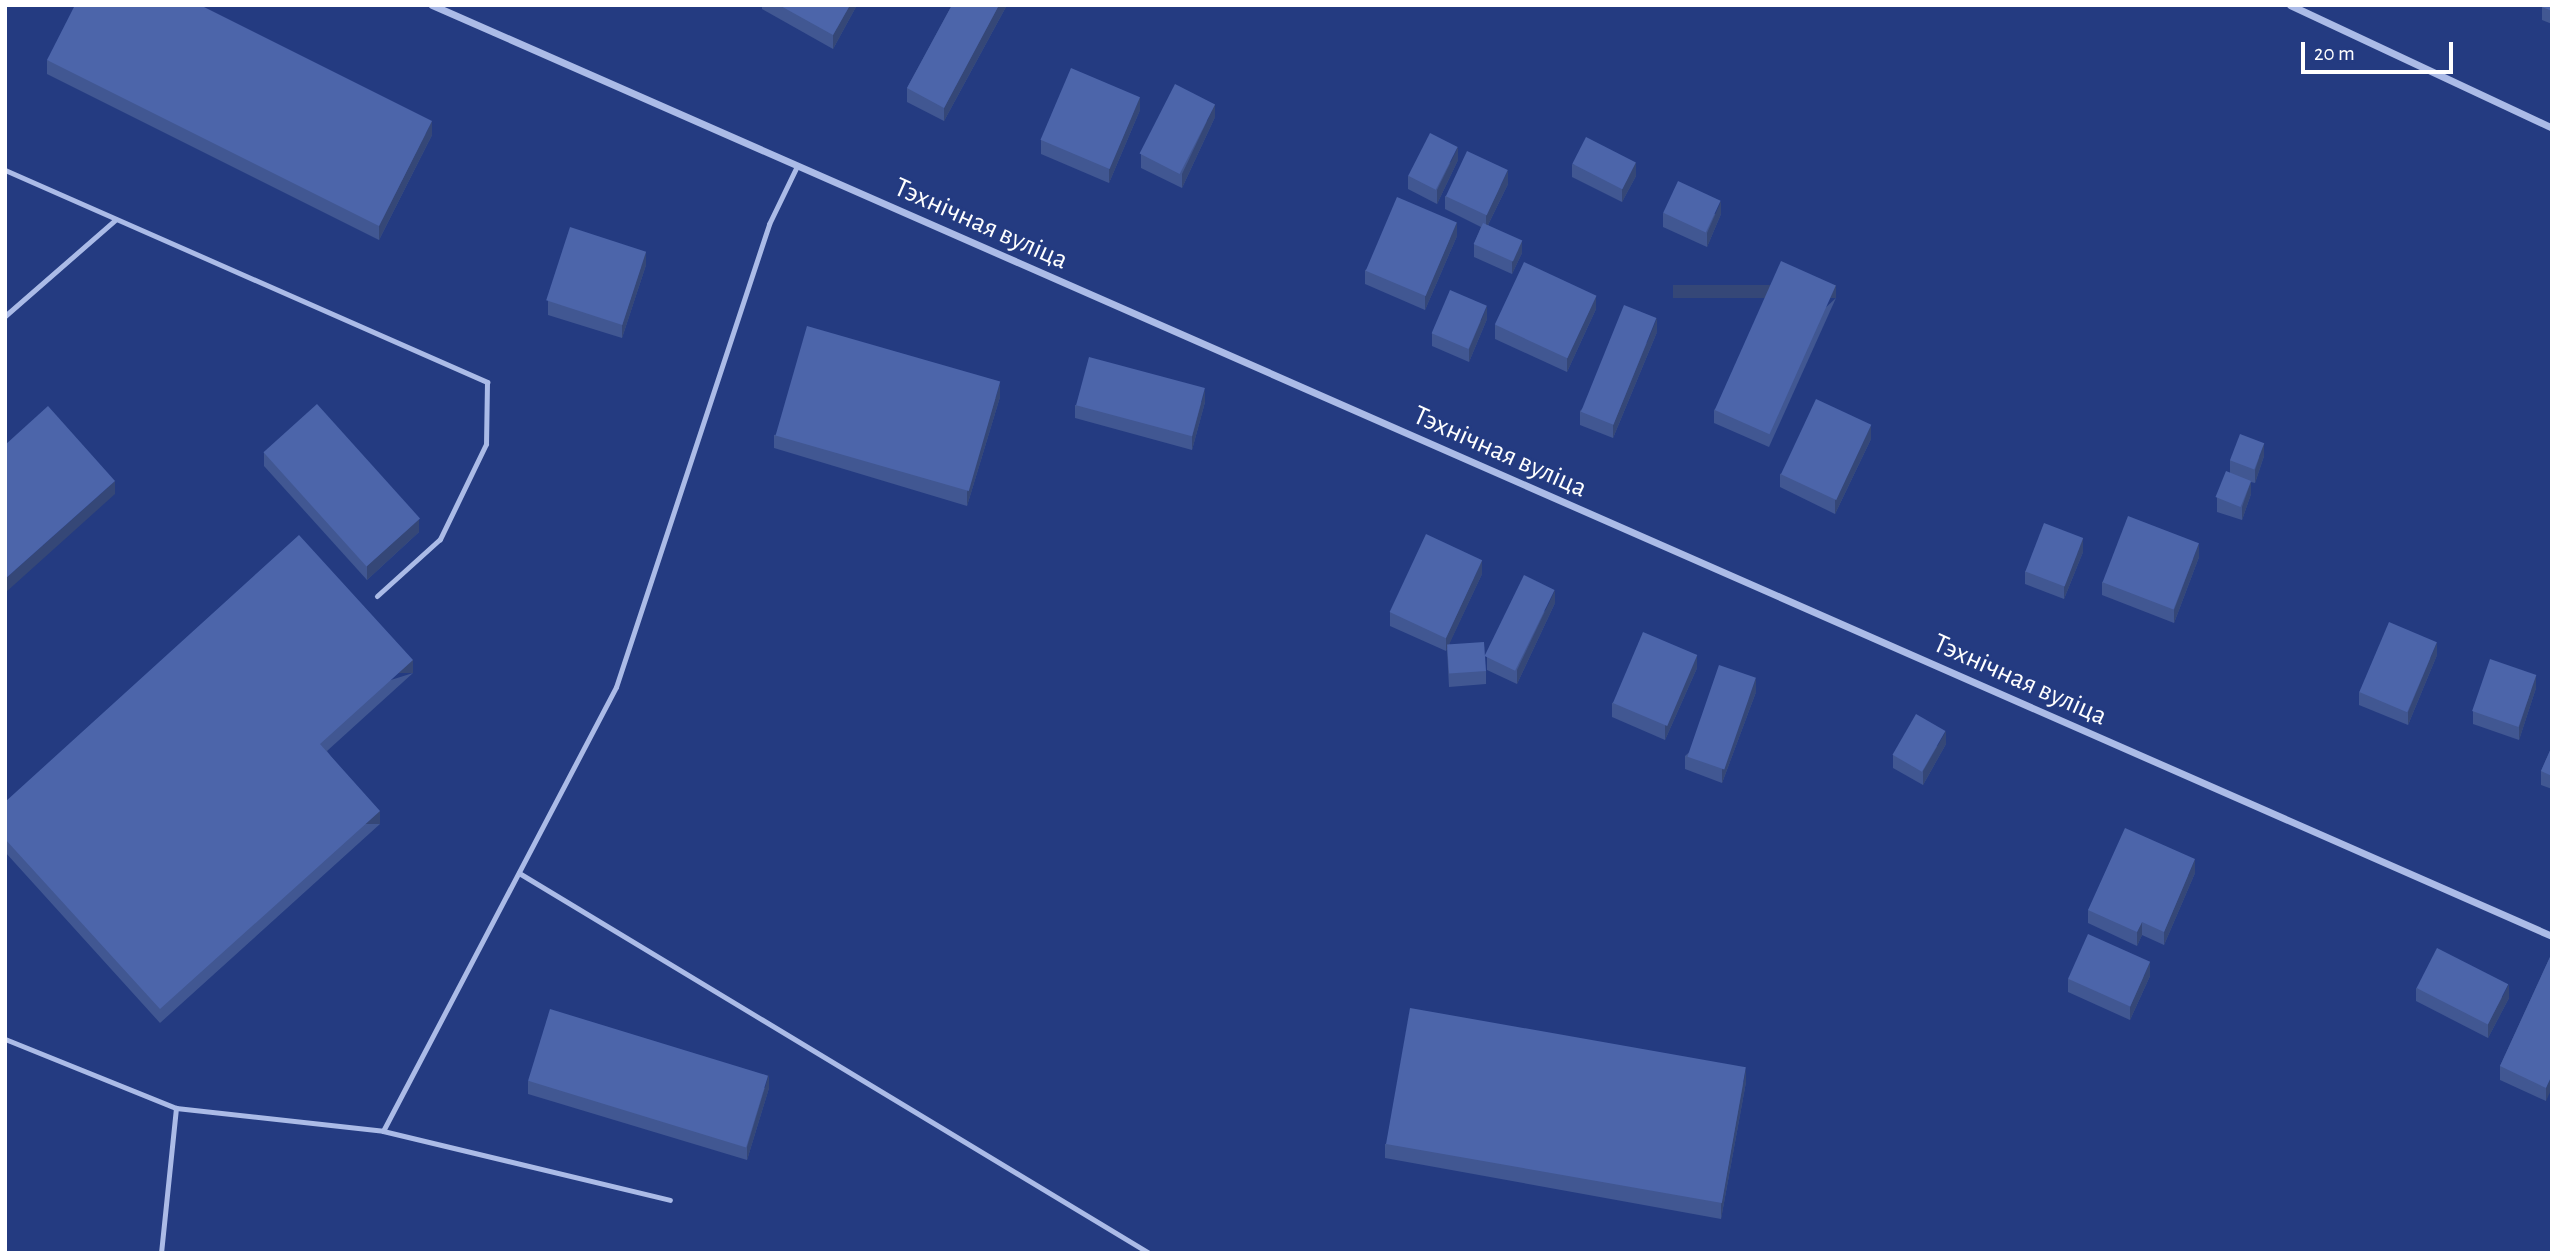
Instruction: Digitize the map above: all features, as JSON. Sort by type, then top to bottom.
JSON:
[{"type":"street","name":"Тэхнічная вуліца","points":[[432,5],[2552,936]]},
{"type":"street","points":[[2290,5],[2552,128]]},
{"type":"lane","points":[[383,1131],[617,687],[769,224],[797,166]]},
{"type":"lane","points":[[5,170],[487,382],[486,444],[440,539],[377,596]]},
{"type":"lane","points":[[5,316],[116,219]]},
{"type":"lane","points":[[519,873],[1149,1253]]},
{"type":"lane","points":[[5,1039],[176,1108],[383,1131],[670,1200]]},
{"type":"lane","points":[[161,1253],[176,1108]]},
{"type":"building","points":[[75,5],[200,5],[432,121],[379,226],[47,60]]},
{"type":"building","points":[[779,5],[850,5],[833,35]]},
{"type":"building","points":[[952,5],[999,5],[944,108],[907,88]]},
{"type":"building","points":[[2552,5],[2552,11],[2542,7]]},
{"type":"building","points":[[1071,68],[1140,97],[1110,169],[1041,140]]},
{"type":"building","points":[[1175,84],[1215,104],[1180,174],[1140,153]]},
{"type":"building","points":[[1430,133],[1458,147],[1436,190],[1408,176]]},
{"type":"building","points":[[1586,137],[1636,162],[1622,189],[1572,164]]},
{"type":"building","points":[[1467,151],[1508,170],[1487,215],[1446,196]]},
{"type":"building","points":[[1678,181],[1721,201],[1706,233],[1663,213]]},
{"type":"building","points":[[1397,197],[1457,222],[1426,296],[1366,271]]},
{"type":"building","points":[[1483,223],[1522,240],[1513,262],[1474,244]]},
{"type":"building","points":[[570,227],[646,252],[622,325],[546,300]]},
{"type":"building","points":[[1781,261],[1836,285],[1770,434],[1715,410]]},
{"type":"building","points":[[1524,262],[1597,296],[1567,358],[1495,325]]},
{"type":"building","points":[[1450,290],[1487,306],[1468,349],[1432,333]]},
{"type":"building","points":[[1624,305],[1656,318],[1613,425],[1581,412]]},
{"type":"building","points":[[807,326],[1000,381],[969,491],[776,436]]},
{"type":"building","points":[[1089,357],[1205,388],[1192,436],[1076,405]]},
{"type":"building","points":[[1816,399],[1871,425],[1836,500],[1781,474]]},
{"type":"building","points":[[317,404],[420,518],[367,567],[263,452]]},
{"type":"building","points":[[48,406],[115,481],[5,579],[5,445]]},
{"type":"building","points":[[2240,434],[2264,443],[2254,469],[2230,460]]},
{"type":"building","points":[[2226,471],[2251,481],[2241,507],[2216,497]]},
{"type":"building","points":[[2128,516],[2199,543],[2174,610],[2103,582]]},
{"type":"building","points":[[2044,523],[2083,538],[2065,587],[2025,572]]},
{"type":"building","points":[[1426,534],[1482,560],[1446,638],[1390,612]]},
{"type":"building","points":[[299,535],[413,660],[320,744],[380,811],[160,1009],[5,839],[5,802]]},
{"type":"building","points":[[1524,575],[1555,590],[1515,671],[1485,656]]},
{"type":"building","points":[[2389,622],[2437,642],[2407,712],[2359,692]]},
{"type":"building","points":[[1643,632],[1697,655],[1667,726],[1613,703]]},
{"type":"building","points":[[1484,642],[1486,671],[1449,674],[1447,645]]},
{"type":"building","points":[[2490,659],[2536,675],[2518,727],[2472,711]]},
{"type":"building","points":[[1719,665],[1756,678],[1724,769],[1687,757]]},
{"type":"building","points":[[1916,714],[1945,731],[1922,772],[1892,755]]},
{"type":"building","points":[[2552,746],[2552,776],[2541,771]]},
{"type":"building","points":[[2125,828],[2195,859],[2164,932],[2142,922],[2137,932],[2088,910]]},
{"type":"building","points":[[2088,934],[2150,962],[2130,1006],[2068,979]]},
{"type":"building","points":[[2437,948],[2508,984],[2488,1024],[2417,988]]},
{"type":"building","points":[[2550,957],[2552,1075],[2546,1088],[2500,1066]]},
{"type":"building","points":[[1410,1008],[1746,1067],[1722,1203],[1386,1144]]},
{"type":"building","points":[[550,1009],[768,1076],[746,1147],[528,1081]]}]
